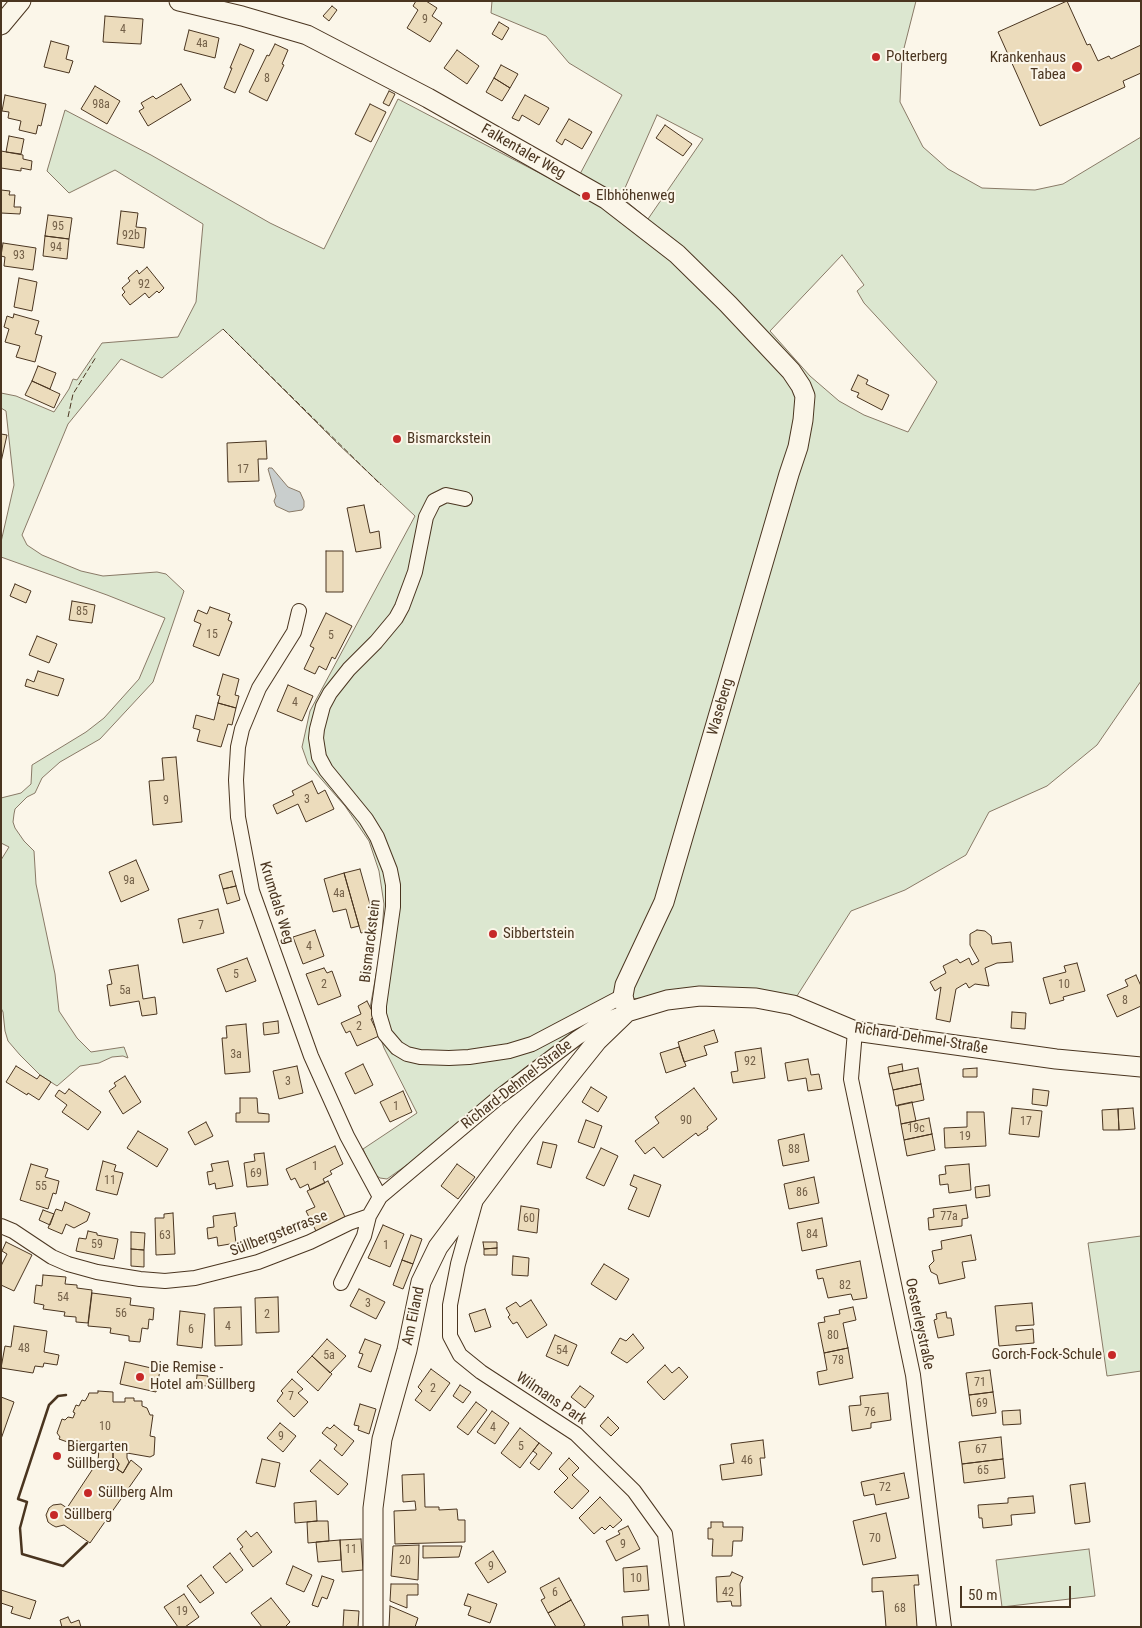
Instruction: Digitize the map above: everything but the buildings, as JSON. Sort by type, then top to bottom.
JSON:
[{"type":"street","points":[[1,24],[21,1]]},
{"type":"street","name":"Falkentaler Weg","points":[[179,1],[242,16],[307,35],[428,98],[606,200],[678,254],[791,371],[805,396]]},
{"type":"street","name":"Waseberg","points":[[625,1004],[625,986],[664,902],[798,447],[805,396]]},
{"type":"street","name":"Bismarckstein","points":[[465,499],[446,495],[434,501],[426,518],[414,572],[402,608],[376,642],[349,669],[330,693],[323,706],[317,729],[319,757],[326,770],[366,819],[377,837],[390,870],[393,885],[393,907],[379,1006],[379,1014],[385,1034],[396,1048],[407,1054],[420,1057],[449,1058],[509,1051],[532,1044],[625,1004]]},
{"type":"street","name":"Krumdals Weg","points":[[299,611],[294,632],[259,688],[242,729],[238,747],[236,780],[238,816],[252,891],[311,1056],[347,1136],[380,1197]]},
{"type":"street","name":"Richard-Dehmel-Straße","points":[[380,1197],[499,1097],[625,1004],[700,996],[756,998],[793,1005],[855,1031],[1056,1059],[1141,1066]]},
{"type":"street","name":"Am Eiland","points":[[373,1627],[372,1508],[382,1439],[407,1350],[421,1282],[438,1246],[625,1004]]},
{"type":"street","name":"Oesterleystraße","points":[[855,1031],[851,1079],[914,1376],[944,1627]]},
{"type":"street","name":"Wilmans Park","points":[[478,1193],[458,1264],[450,1305],[450,1336],[460,1356],[481,1372],[576,1434],[634,1491],[665,1534],[677,1627]]},
{"type":"street","points":[[341,1283],[364,1236],[368,1216],[380,1197]]},
{"type":"street","name":"Süllbergsterrasse","points":[[1,1226],[13,1231],[68,1264],[89,1270],[140,1279],[172,1280],[220,1273],[258,1262],[310,1242],[368,1216]]},
{"type":"green space","points":[[492,1],[916,1],[902,56],[900,102],[923,147],[948,169],[982,188],[1035,190],[1063,184],[1141,137],[1141,681],[1097,745],[1047,786],[989,812],[966,855],[905,890],[851,911],[795,999],[688,992],[632,999],[605,1012],[534,1068],[531,1063],[411,1162],[387,1179],[380,1178],[374,1174],[363,1149],[417,1113],[384,1048],[370,1008],[381,947],[384,904],[379,871],[369,841],[345,806],[308,764],[302,747],[310,711],[415,516],[339,445],[223,329],[162,378],[121,359],[68,424],[22,535],[27,545],[42,555],[81,571],[103,576],[157,572],[166,574],[184,591],[153,682],[100,739],[60,762],[42,778],[35,793],[27,797],[15,809],[13,822],[15,828],[34,851],[36,884],[55,974],[59,1011],[77,1038],[91,1052],[124,1047],[128,1058],[123,1056],[112,1057],[99,1063],[80,1066],[57,1086],[40,1075],[20,1055],[8,1041],[5,1031],[1,1008],[1,860],[9,847],[1,843],[1,798],[21,793],[31,784],[32,765],[86,732],[104,718],[139,679],[165,618],[1,557],[1,542],[14,485],[6,411],[1,408],[1,393],[16,396],[54,412],[69,389],[73,379],[77,380],[102,343],[178,337],[196,302],[203,224],[115,170],[69,193],[47,171],[65,110],[151,155],[270,223],[324,249],[398,99],[568,188],[580,174],[622,95],[569,63],[546,36],[491,13]],"holes":[[[657,115],[703,139],[648,219],[621,197]],[[842,255],[864,285],[857,291],[864,303],[937,382],[908,432],[864,415],[839,401],[810,376],[770,331]]]},
{"type":"green space","points":[[1141,1236],[1141,1371],[1107,1376],[1088,1243]]},
{"type":"green space","points":[[1089,1549],[1095,1596],[1002,1607],[996,1560]]},
{"type":"shaded area","points":[[269,468],[272,468],[288,487],[300,492],[304,501],[302,510],[289,512],[276,506],[274,501],[276,496]]},
{"type":"fence","points":[[223,329],[381,485]]},
{"type":"fence","points":[[68,417],[73,394],[96,357]]},
{"type":"wall","points":[[66,1395],[58,1396],[49,1405],[18,1499],[27,1502],[20,1528],[22,1554],[63,1566],[87,1543]]},
{"type":"place","name":"Polterberg","points":[[876,57]]},
{"type":"place","name":"Krankenhaus Tabea","points":[[1077,67]]},
{"type":"place","name":"Elbhöhenweg","points":[[586,196]]},
{"type":"place","name":"Bismarckstein","points":[[397,439]]},
{"type":"place","name":"Sibbertstein","points":[[493,934]]},
{"type":"place","name":"Gorch-Fock-Schule","points":[[1112,1355]]},
{"type":"place","name":"Die Remise - Hotel am Süllberg","points":[[140,1377]]},
{"type":"place","name":"Biergarten Süllberg","points":[[57,1456]]},
{"type":"place","name":"Süllberg Alm","points":[[88,1493]]},
{"type":"place","name":"Süllberg","points":[[54,1515]]}]
